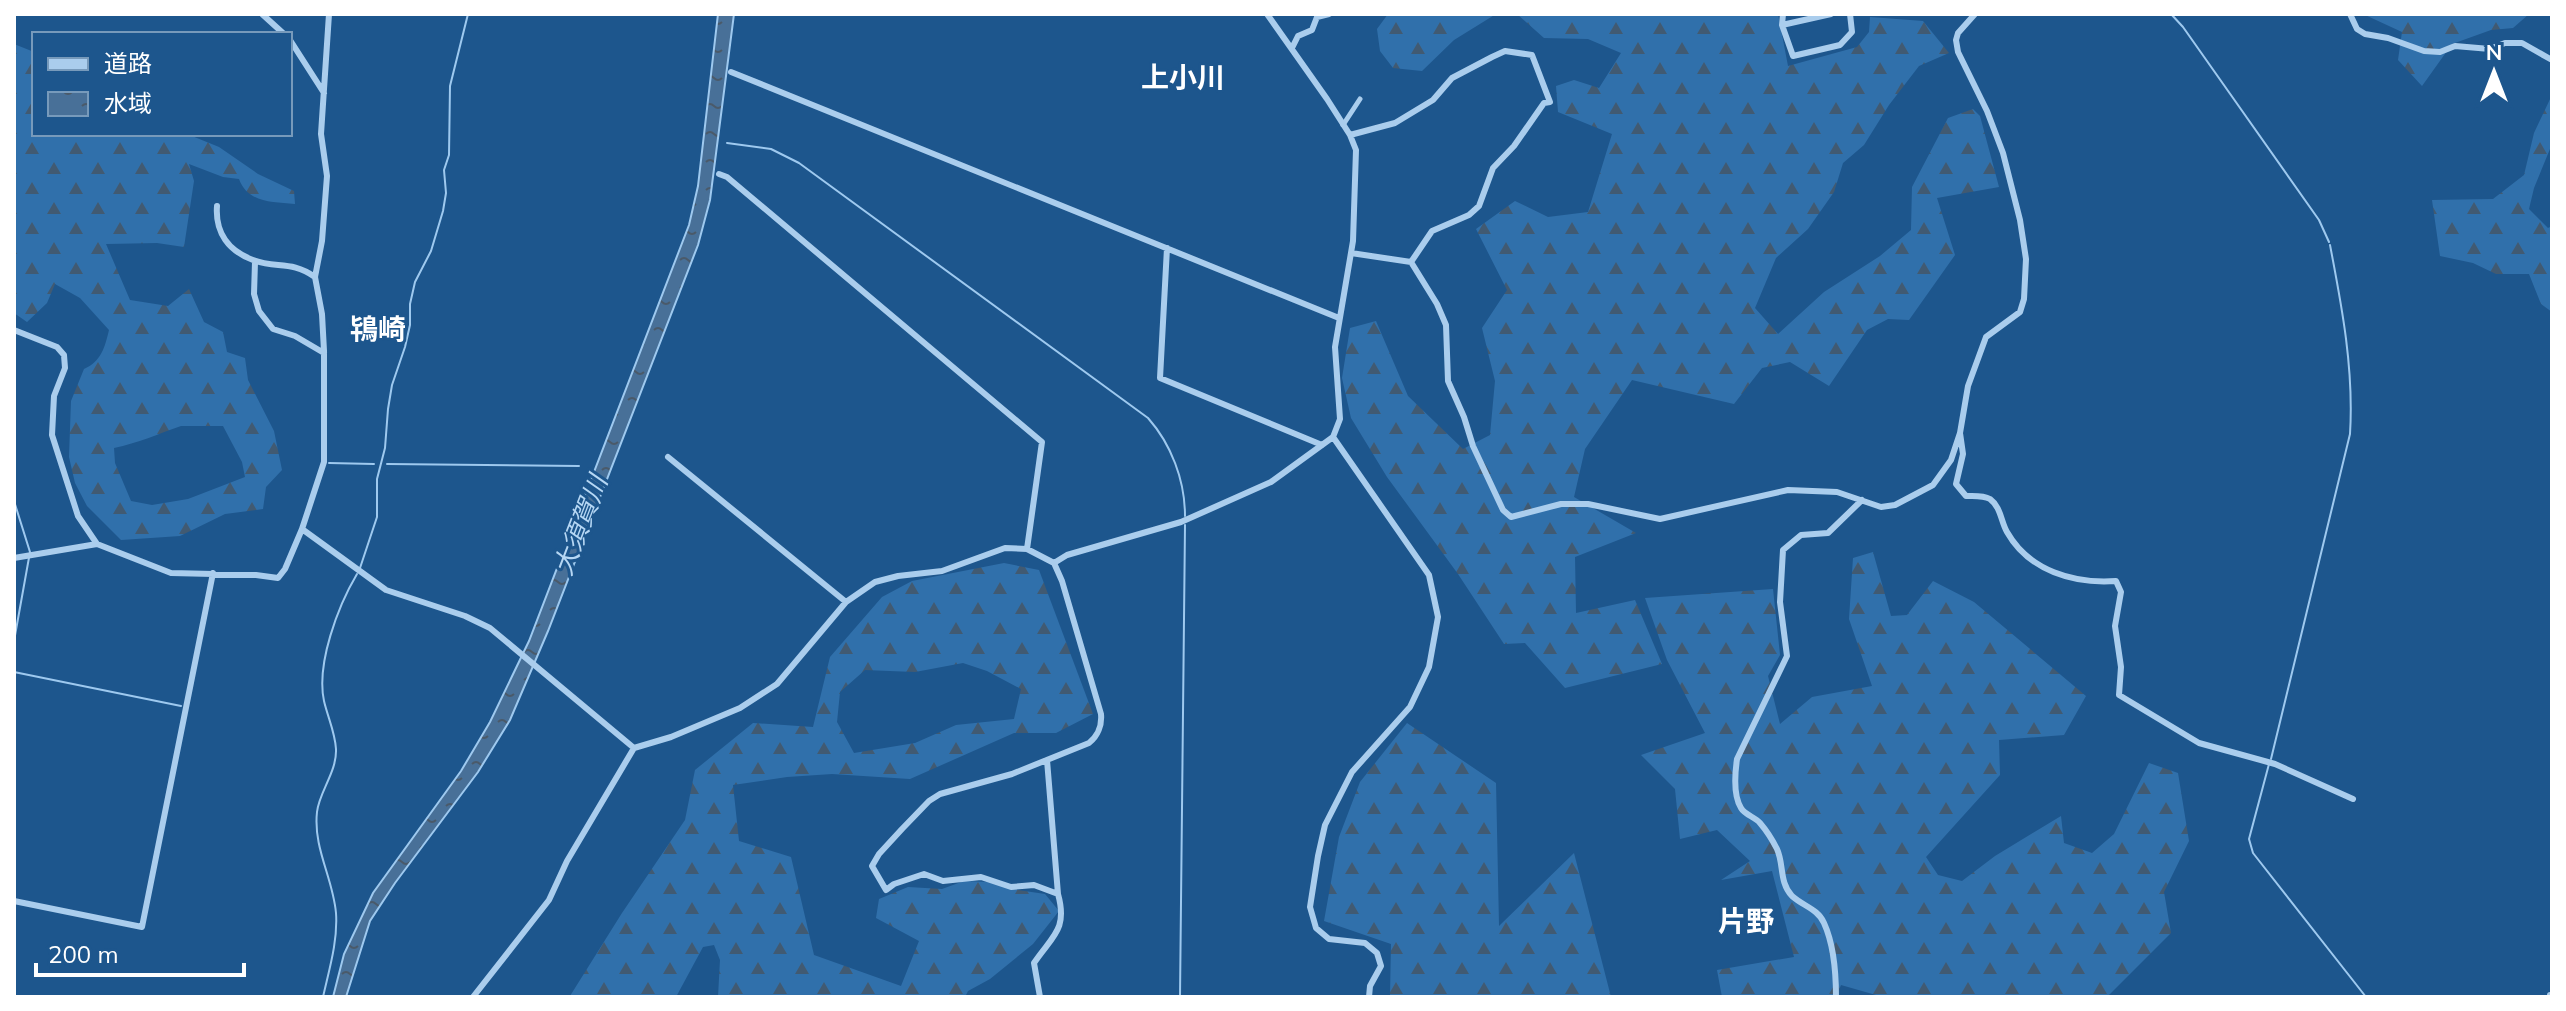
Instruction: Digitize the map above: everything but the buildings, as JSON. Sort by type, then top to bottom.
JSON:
[{"type":"street","points":[[262,14],[282,32]]},
{"type":"street","points":[[14,558],[97,544],[171,573],[278,578],[285,569],[324,462],[324,353],[322,314],[315,277],[322,241],[327,176],[321,134],[329,14]]},
{"type":"street","points":[[1054,563],[1067,555],[1181,522],[1271,482],[1333,437],[1340,419],[1335,362],[1339,318],[1351,253],[1356,150],[1350,135],[1267,14]]},
{"type":"street","points":[[1292,48],[1298,36],[1312,30],[1317,17],[1329,14]]},
{"type":"street","points":[[1783,14],[1782,25],[1793,56],[1840,45],[1852,32],[1850,14]]},
{"type":"street","points":[[1782,25],[1831,14]]},
{"type":"street","points":[[1351,253],[1411,262],[1437,304],[1446,325],[1448,381],[1473,446],[1503,510],[1511,517],[1561,504],[1588,504],[1660,519],[1788,490],[1837,492],[1881,507],[1895,505],[1933,485],[1951,460],[1960,433],[1968,386],[1986,337],[2020,312],[2024,299],[2026,259],[2020,220],[2003,153],[1987,111],[1958,52],[1958,33],[1975,14]]},
{"type":"street","points":[[2350,14],[2357,29],[2365,34],[2388,38],[2424,51],[2440,52],[2455,46],[2490,49],[2505,43],[2522,43],[2552,60]]},
{"type":"street","points":[[292,43],[324,93]]},
{"type":"street","points":[[1350,135],[1395,123],[1433,100],[1452,78],[1505,51],[1532,55],[1550,102],[1544,103],[1514,146],[1493,168],[1479,206],[1469,215],[1432,231],[1411,262]]},
{"type":"street","points":[[731,72],[1339,318]]},
{"type":"street","points":[[1343,126],[1360,99]]},
{"type":"street","points":[[719,174],[727,177],[1042,442],[1027,549]]},
{"type":"street","points":[[217,206],[216,220],[227,245],[255,262],[303,269],[315,277]]},
{"type":"street","points":[[1167,248],[1160,378],[1322,445]]},
{"type":"street","points":[[255,262],[254,294],[259,311],[273,329],[295,336],[324,353]]},
{"type":"street","points":[[14,330],[57,347],[64,355],[65,368],[54,396],[52,435],[78,516],[97,544]]},
{"type":"street","points":[[1960,433],[1963,454],[1956,484],[1966,496],[1990,499],[2000,511],[2005,530],[2019,550],[2034,563],[2075,579],[2116,581],[2121,592],[2115,626],[2121,667],[2119,695],[2199,743],[2275,764],[2353,799]]},
{"type":"street","points":[[1333,437],[1429,575],[1438,617],[1429,667],[1410,707],[1352,772],[1325,825],[1318,856],[1310,907],[1312,917],[1316,928],[1329,939],[1365,943],[1377,953],[1381,966],[1370,986],[1369,997]]},
{"type":"street","points":[[668,457],[846,602]]},
{"type":"street","points":[[1836,997],[1836,980],[1824,923],[1815,911],[1794,898],[1787,889],[1777,848],[1759,822],[1739,804],[1735,773],[1737,759],[1787,656],[1780,602],[1783,550],[1801,535],[1828,533],[1862,500]]},
{"type":"street","points":[[302,529],[386,590],[465,616],[490,628],[634,748]]},
{"type":"street","points":[[473,997],[549,900],[567,861],[634,748],[671,737],[740,708],[777,684],[846,602],[875,582],[942,571],[1000,549],[1027,549],[1054,563],[1088,668],[1101,722],[1093,740],[1012,774],[934,797],[879,854],[872,866],[886,890],[894,884],[924,874],[943,881],[981,877],[1011,887],[1034,885],[1058,894]]},
{"type":"street","points":[[14,901],[142,927],[213,573]]},
{"type":"street","points":[[1040,997],[1034,963],[1061,926],[1063,914],[1058,894],[1047,760]]},
{"type":"green space","points":[[1388,14],[1496,14],[1454,40],[1422,71],[1393,68],[1380,51],[1377,29]]},
{"type":"green space","points":[[1517,14],[1778,14],[1788,66],[1857,47],[1869,32],[1870,17],[1923,21],[1949,53],[1919,66],[1864,145],[1843,163],[1834,192],[1808,229],[1776,258],[1755,308],[1778,334],[1824,292],[1880,256],[1911,230],[1912,187],[1948,118],[1973,109],[1980,116],[1999,187],[1937,198],[1955,255],[1909,320],[1888,319],[1867,330],[1829,386],[1790,362],[1762,368],[1734,404],[1632,380],[1585,449],[1574,497],[1636,533],[1575,557],[1576,613],[1635,600],[1662,664],[1565,688],[1525,643],[1504,644],[1458,574],[1387,477],[1351,418],[1342,378],[1350,328],[1376,321],[1408,396],[1463,449],[1490,435],[1495,381],[1482,328],[1507,290],[1476,229],[1515,201],[1548,217],[1588,212],[1612,134],[1558,112],[1556,86],[1574,80],[1599,88],[1621,53],[1588,39],[1544,38]]},
{"type":"green space","points":[[2363,14],[2529,14],[2513,28],[2491,30],[2452,44],[2422,86],[2398,60],[2402,32]]},
{"type":"green space","points":[[14,44],[32,51],[32,136],[192,136],[219,147],[258,174],[294,191],[295,204],[262,200],[248,193],[239,179],[223,177],[189,164],[194,181],[184,247],[157,243],[106,244],[130,300],[168,306],[189,289],[204,322],[223,332],[227,352],[245,358],[248,380],[274,431],[282,470],[266,487],[263,509],[225,514],[180,536],[121,540],[87,506],[75,483],[69,457],[71,401],[84,369],[95,362],[101,353],[109,330],[80,298],[55,284],[47,303],[27,322],[14,313]],"holes":[[[181,426],[223,426],[242,462],[245,477],[188,499],[152,505],[131,501],[115,463],[114,448]]]},
{"type":"green space","points":[[2552,95],[2552,144],[2529,209],[2548,228],[2552,226],[2552,312],[2541,304],[2529,274],[2496,274],[2473,263],[2440,256],[2432,200],[2493,199],[2524,175],[2534,133]]},
{"type":"green space","points":[[1873,552],[1891,616],[1907,615],[1933,581],[1974,602],[2086,696],[2064,735],[1999,740],[2000,775],[1926,857],[1938,875],[1962,881],[1995,856],[2061,816],[2064,843],[2092,853],[2114,834],[2149,763],[2178,773],[2189,841],[2164,892],[2171,933],[2107,997],[1883,997],[1841,985],[1836,997],[1722,997],[1717,970],[1794,957],[1772,871],[1721,880],[1750,861],[1717,830],[1680,839],[1675,789],[1641,755],[1705,733],[1667,660],[1645,598],[1773,589],[1780,655],[1768,676],[1780,724],[1812,697],[1872,686],[1849,619],[1853,558]]},
{"type":"green space","points":[[1004,563],[1039,570],[1093,714],[1056,733],[1014,733],[910,779],[832,774],[733,785],[739,841],[791,857],[814,955],[901,986],[919,941],[876,918],[879,899],[908,887],[942,889],[964,881],[990,882],[1010,889],[1045,894],[1059,911],[1033,944],[990,979],[968,991],[965,997],[718,997],[720,960],[714,945],[703,947],[676,997],[570,996],[685,820],[695,770],[753,723],[813,727],[830,657],[882,597],[912,581]],"holes":[[[963,663],[987,671],[1021,689],[1014,719],[956,725],[915,743],[854,753],[837,722],[840,692],[865,670],[915,672]]]},
{"type":"green space","points":[[1407,723],[1496,783],[1499,926],[1574,853],[1611,997],[1390,997],[1391,944],[1324,921],[1339,837],[1360,782]]},
{"type":"water","name":"大須賀川","points":[[718,14],[734,14],[710,200],[698,245],[548,631],[510,720],[478,772],[370,921],[346,997],[333,997],[344,954],[373,893],[461,771],[490,722],[529,641],[689,225],[698,186]]},
{"type":"waterway","points":[[360,568],[377,517],[377,479],[385,448],[388,409],[410,325],[410,304],[415,282],[431,251],[443,211],[446,193],[444,170],[449,155],[450,86],[468,14]]},
{"type":"waterway","points":[[2171,14],[2319,220],[2329,242]]},
{"type":"waterway","points":[[727,143],[771,149],[799,163],[1148,418],[1175,463],[1185,516]]},
{"type":"waterway","points":[[2271,759],[2350,434],[2349,362],[2330,245]]},
{"type":"waterway","points":[[329,463],[374,464]]},
{"type":"waterway","name":"大須賀川","points":[[387,464],[579,466]]},
{"type":"waterway","points":[[14,501],[30,552],[14,641]]},
{"type":"waterway","points":[[1180,997],[1185,525]]},
{"type":"waterway","points":[[323,997],[336,934],[334,900],[320,851],[317,825],[318,804],[336,757],[333,731],[324,701],[323,670],[336,618],[357,574]]},
{"type":"waterway","points":[[14,672],[181,706]]},
{"type":"waterway","points":[[2269,764],[2249,839],[2253,853],[2366,997]]},
{"type":"district","name":"上小川","points":[[1183,76]]},
{"type":"district","name":"鴇崎","points":[[378,328]]},
{"type":"district","name":"片野","points":[[1746,920]]}]
